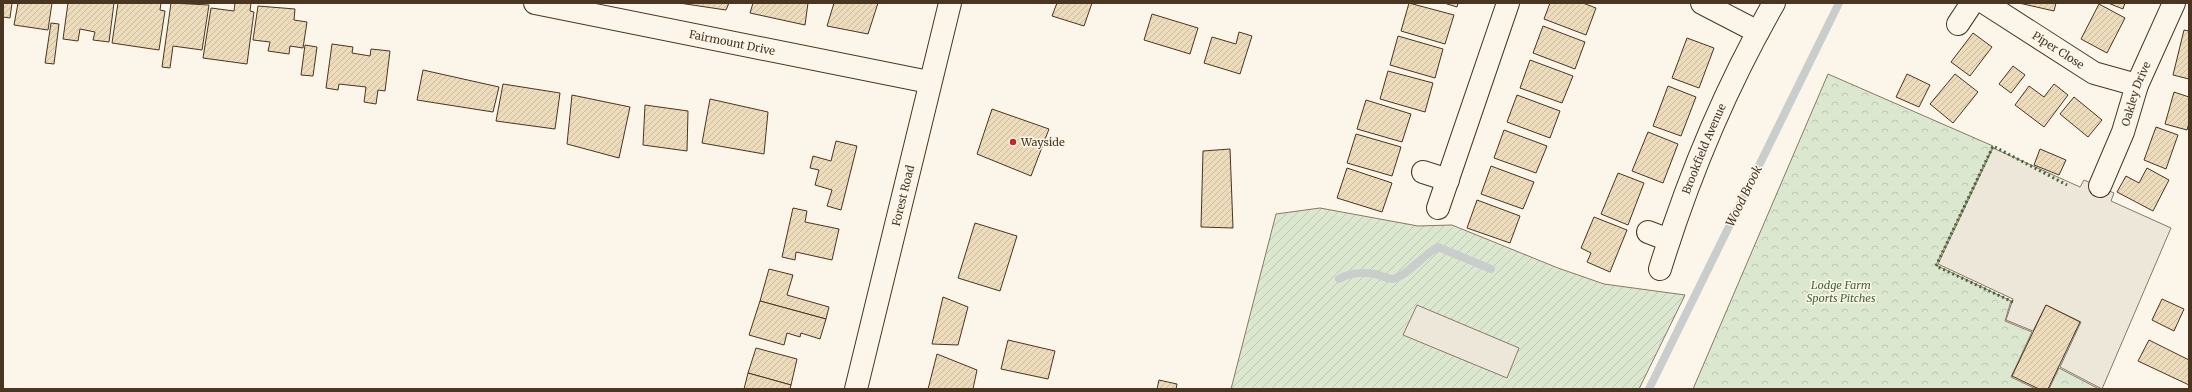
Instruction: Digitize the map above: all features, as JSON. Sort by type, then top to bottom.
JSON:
[{"type":"street","name":"Fairmount Drive","points":[[535,3],[929,82]]},
{"type":"street","name":"Forest Road","points":[[856,389],[929,82],[950,3]]},
{"type":"street","points":[[1438,208],[1508,3]]},
{"type":"street","points":[[1702,3],[1758,32]]},
{"type":"street","name":"Brookfield Avenue","points":[[1660,269],[1669,240],[1701,155],[1758,32],[1774,3]]},
{"type":"street","points":[[1958,24],[1972,3]]},
{"type":"street","name":"Piper Close","points":[[1984,3],[2094,73],[2137,85]]},
{"type":"street","name":"Oakley Drive","points":[[2100,186],[2123,132],[2137,85],[2174,3]]},
{"type":"street","points":[[1423,172],[1448,180]]},
{"type":"street","points":[[1648,232],[1669,240]]},
{"type":"green space","name":"Lodge Farm Sports Pitches","points":[[1828,74],[1993,146],[1936,265],[2011,301],[2005,321],[2032,332],[2011,377],[2036,389],[1693,389]]},
{"type":"green space","points":[[1320,208],[1418,226],[1452,225],[1558,268],[1604,284],[1685,295],[1639,389],[1231,389],[1276,214]]},
{"type":"green space","points":[[2059,368],[2099,389],[2049,389]]},
{"type":"shaded area","points":[[1993,148],[2080,187],[2084,180],[2114,193],[2111,201],[2171,228],[2102,389],[2060,367],[2081,322],[2046,305],[2033,331],[2006,320],[2013,299],[1938,264]]},
{"type":"shaded area","points":[[1417,305],[1519,348],[1507,378],[1403,335]]},
{"type":"building","points":[[3,3],[12,3],[10,18],[3,17]]},
{"type":"building","points":[[18,3],[52,3],[48,30],[14,25]]},
{"type":"building","points":[[68,3],[114,3],[109,42],[93,40],[95,32],[80,29],[78,41],[63,39]]},
{"type":"building","points":[[118,3],[161,3],[160,10],[165,11],[159,50],[112,43]]},
{"type":"building","points":[[171,3],[209,5],[202,50],[173,46],[170,68],[162,67]]},
{"type":"building","points":[[235,3],[251,3],[250,11],[254,12],[247,64],[203,58],[211,8],[234,11]]},
{"type":"building","points":[[679,3],[729,3],[726,10]]},
{"type":"building","points":[[753,3],[808,3],[805,25],[750,13]]},
{"type":"building","points":[[834,3],[878,3],[868,34],[827,26]]},
{"type":"building","points":[[1057,3],[1092,3],[1084,26],[1052,16]]},
{"type":"building","points":[[1409,3],[1454,15],[1445,44],[1401,31]]},
{"type":"building","points":[[1444,3],[1458,3],[1457,7]]},
{"type":"building","points":[[1550,3],[1583,3],[1596,8],[1586,35],[1544,19]]},
{"type":"building","points":[[2019,3],[2056,3],[2054,11]]},
{"type":"building","points":[[2108,3],[2125,3],[2123,9]]},
{"type":"building","points":[[2099,4],[2125,18],[2107,53],[2081,39]]},
{"type":"building","points":[[258,6],[295,9],[294,20],[307,22],[303,48],[290,46],[289,54],[268,51],[270,42],[253,40]]},
{"type":"building","points":[[1152,14],[1198,28],[1190,54],[1144,40]]},
{"type":"building","points":[[51,23],[59,24],[54,64],[45,63]]},
{"type":"building","points":[[1543,26],[1585,42],[1575,69],[1533,53]]},
{"type":"building","points":[[2184,30],[2189,31],[2189,79],[2173,75]]},
{"type":"building","points":[[1239,32],[1252,36],[1240,74],[1204,63],[1212,37],[1236,44]]},
{"type":"building","points":[[1973,33],[1992,47],[1970,76],[1951,62]]},
{"type":"building","points":[[1398,36],[1443,49],[1435,78],[1390,65]]},
{"type":"building","points":[[1687,38],[1714,48],[1699,88],[1672,78]]},
{"type":"building","points":[[332,44],[353,47],[352,53],[370,56],[371,49],[390,51],[385,91],[378,90],[376,104],[364,102],[366,87],[339,84],[338,90],[326,88]]},
{"type":"building","points":[[305,45],[317,47],[313,76],[301,75]]},
{"type":"building","points":[[1530,60],[1573,76],[1562,103],[1520,88]]},
{"type":"building","points":[[2013,66],[2025,75],[2011,93],[1999,84]]},
{"type":"building","points":[[423,70],[499,87],[493,112],[417,100]]},
{"type":"building","points":[[1388,71],[1433,83],[1425,112],[1380,99]]},
{"type":"building","points":[[1907,74],[1930,85],[1919,107],[1896,97]]},
{"type":"building","points":[[1955,74],[1978,92],[1953,123],[1930,104]]},
{"type":"building","points":[[503,84],[560,93],[555,129],[496,121]]},
{"type":"building","points":[[2054,84],[2068,95],[2044,127],[2015,105],[2029,86],[2044,97]]},
{"type":"building","points":[[1668,86],[1696,97],[1681,136],[1653,126]]},
{"type":"building","points":[[2174,92],[2189,97],[2189,123],[2187,130],[2165,124]]},
{"type":"building","points":[[572,95],[630,107],[619,158],[567,144]]},
{"type":"building","points":[[1517,95],[1560,111],[1550,138],[1507,122]]},
{"type":"building","points":[[2074,97],[2102,120],[2088,137],[2060,114]]},
{"type":"building","points":[[710,99],[768,112],[764,154],[702,143]]},
{"type":"building","points":[[1366,100],[1411,114],[1402,142],[1357,129]]},
{"type":"building","points":[[645,105],[688,111],[687,151],[643,145]]},
{"type":"building","name":"Wayside","points":[[992,109],[1049,129],[1031,176],[977,154]]},
{"type":"building","points":[[2156,127],[2178,135],[2166,169],[2144,160]]},
{"type":"building","points":[[1504,130],[1547,146],[1536,173],[1494,158]]},
{"type":"building","points":[[1648,132],[1678,144],[1663,183],[1632,171]]},
{"type":"building","points":[[1356,134],[1401,147],[1392,176],[1347,163]]},
{"type":"building","points":[[836,141],[857,146],[841,210],[827,206],[832,190],[815,185],[819,170],[810,168],[813,156],[831,161]]},
{"type":"building","points":[[1230,149],[1233,228],[1201,227],[1203,151]]},
{"type":"building","points":[[2040,149],[2066,160],[2059,175],[2034,165]]},
{"type":"building","points":[[1491,166],[1534,182],[1523,209],[1481,194]]},
{"type":"building","points":[[1347,168],[1392,183],[1382,212],[1337,198]]},
{"type":"building","points":[[2147,168],[2169,180],[2153,211],[2117,192],[2126,176],[2139,183]]},
{"type":"building","points":[[1618,173],[1644,183],[1628,225],[1601,214]]},
{"type":"building","points":[[1477,200],[1520,216],[1510,243],[1467,228]]},
{"type":"building","points":[[793,208],[807,211],[805,222],[839,229],[832,260],[796,252],[795,260],[782,257]]},
{"type":"building","points":[[1594,217],[1627,230],[1610,272],[1587,262],[1591,253],[1581,248]]},
{"type":"building","points":[[975,223],[1017,236],[1000,291],[958,278]]},
{"type":"building","points":[[769,269],[793,275],[787,295],[829,307],[826,319],[760,301]]},
{"type":"building","points":[[943,297],[968,307],[958,345],[932,344]]},
{"type":"building","points":[[2162,299],[2184,309],[2174,331],[2152,320]]},
{"type":"building","points":[[760,301],[826,319],[820,339],[801,333],[800,337],[787,333],[784,345],[749,335]]},
{"type":"building","points":[[2046,305],[2080,322],[2048,389],[2039,389],[2012,376]]},
{"type":"building","points":[[1008,340],[1055,351],[1048,379],[1001,369]]},
{"type":"building","points":[[2149,340],[2189,360],[2189,385],[2138,361]]},
{"type":"building","points":[[756,348],[797,359],[791,385],[748,373]]},
{"type":"building","points":[[937,354],[977,370],[973,389],[928,389]]},
{"type":"building","points":[[748,373],[791,385],[790,389],[744,389]]},
{"type":"building","points":[[1159,380],[1177,384],[1176,389],[1157,389]]},
{"type":"waterway","name":"Wood Brook","points":[[1649,389],[1839,3]]},
{"type":"waterway","points":[[1339,279],[1347,275],[1361,273],[1375,274],[1390,279],[1397,278],[1438,247],[1491,269]]},
{"type":"hedge","points":[[2013,302],[1936,266],[1993,146],[2067,185]]},
{"type":"place","name":"Wayside","points":[[1013,142]]}]
